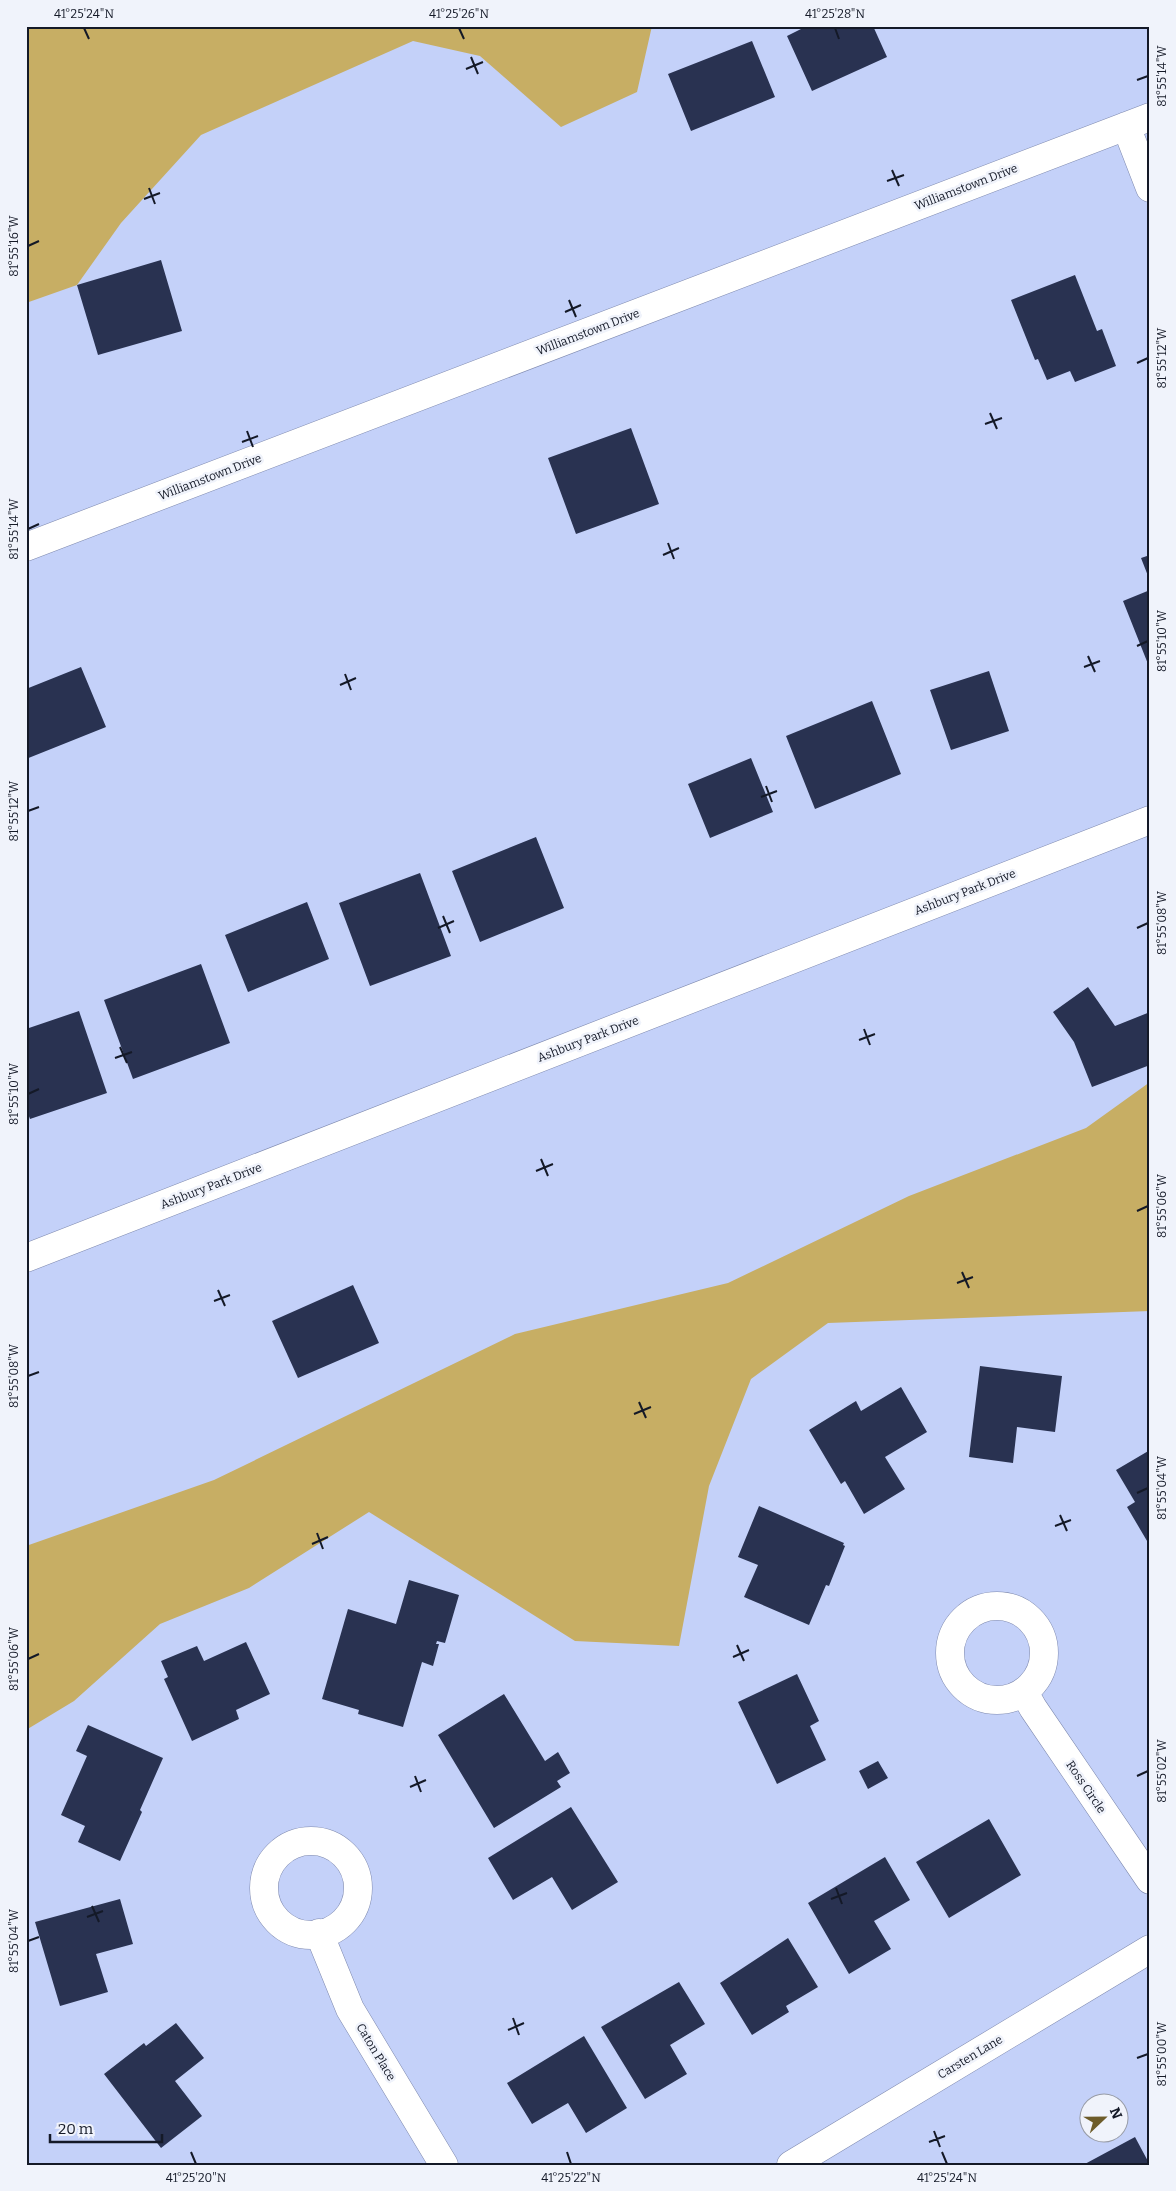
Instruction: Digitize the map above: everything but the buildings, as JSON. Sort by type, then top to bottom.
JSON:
[{"type":"street","points":[[1138,122],[1150,188]]},
{"type":"street","name":"Williamstown Drive","points":[[26,547],[1138,122]]},
{"type":"street","name":"Ashbury Park Drive","points":[[26,1258],[1150,820]]},
{"type":"street","name":"Ross Circle","points":[[1024,1692],[1150,1880]]},
{"type":"street","name":"Caton Place","points":[[319,1933],[350,2008],[444,2165]]},
{"type":"street","name":"Carsten Lane","points":[[791,2165],[1150,1949]]},
{"type":"shaded area","points":[[26,26],[652,26],[637,92],[561,127],[480,56],[413,41],[201,135],[121,223],[77,285],[26,303]]},
{"type":"shaded area","points":[[1150,1082],[1150,1311],[828,1323],[751,1379],[709,1486],[679,1646],[575,1641],[369,1512],[249,1588],[160,1624],[74,1701],[26,1730],[26,1546],[214,1480],[515,1334],[728,1283],[909,1196],[1086,1128]]}]
